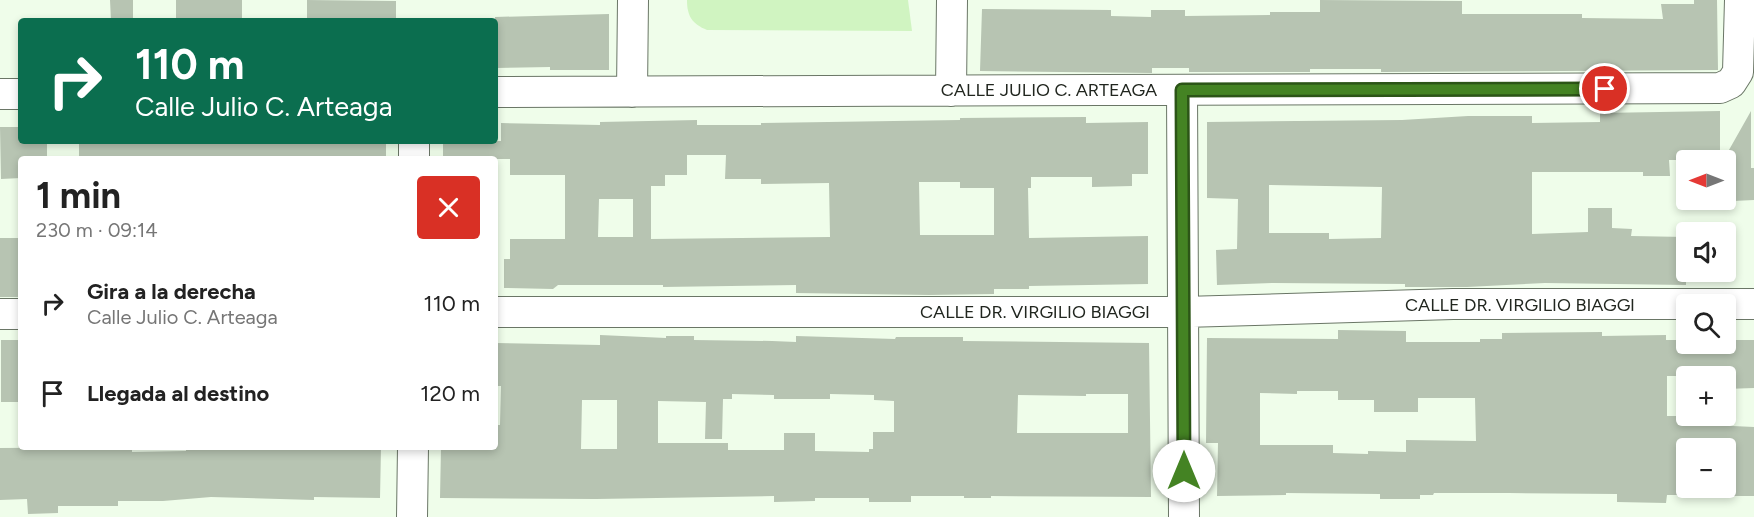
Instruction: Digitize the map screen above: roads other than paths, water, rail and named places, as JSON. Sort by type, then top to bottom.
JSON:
[{"type":"street","points":[[632,92],[633,0]]},
{"type":"street","points":[[951,91],[952,0]]},
{"type":"street","name":"CALLE JULIO C. ARTEAGA","points":[[498,92],[1720,88],[1735,79],[1740,65],[1740,0]]},
{"type":"street","points":[[1182,90],[1184,517]]},
{"type":"street","points":[[0,94],[18,94]]},
{"type":"street","name":"CALLE DR. VIRGILIO BIAGGI","points":[[498,312],[1184,312],[1453,304],[1754,304]]},
{"type":"street","points":[[0,314],[18,314]]},
{"type":"street","points":[[412,517],[413,450]]}]
